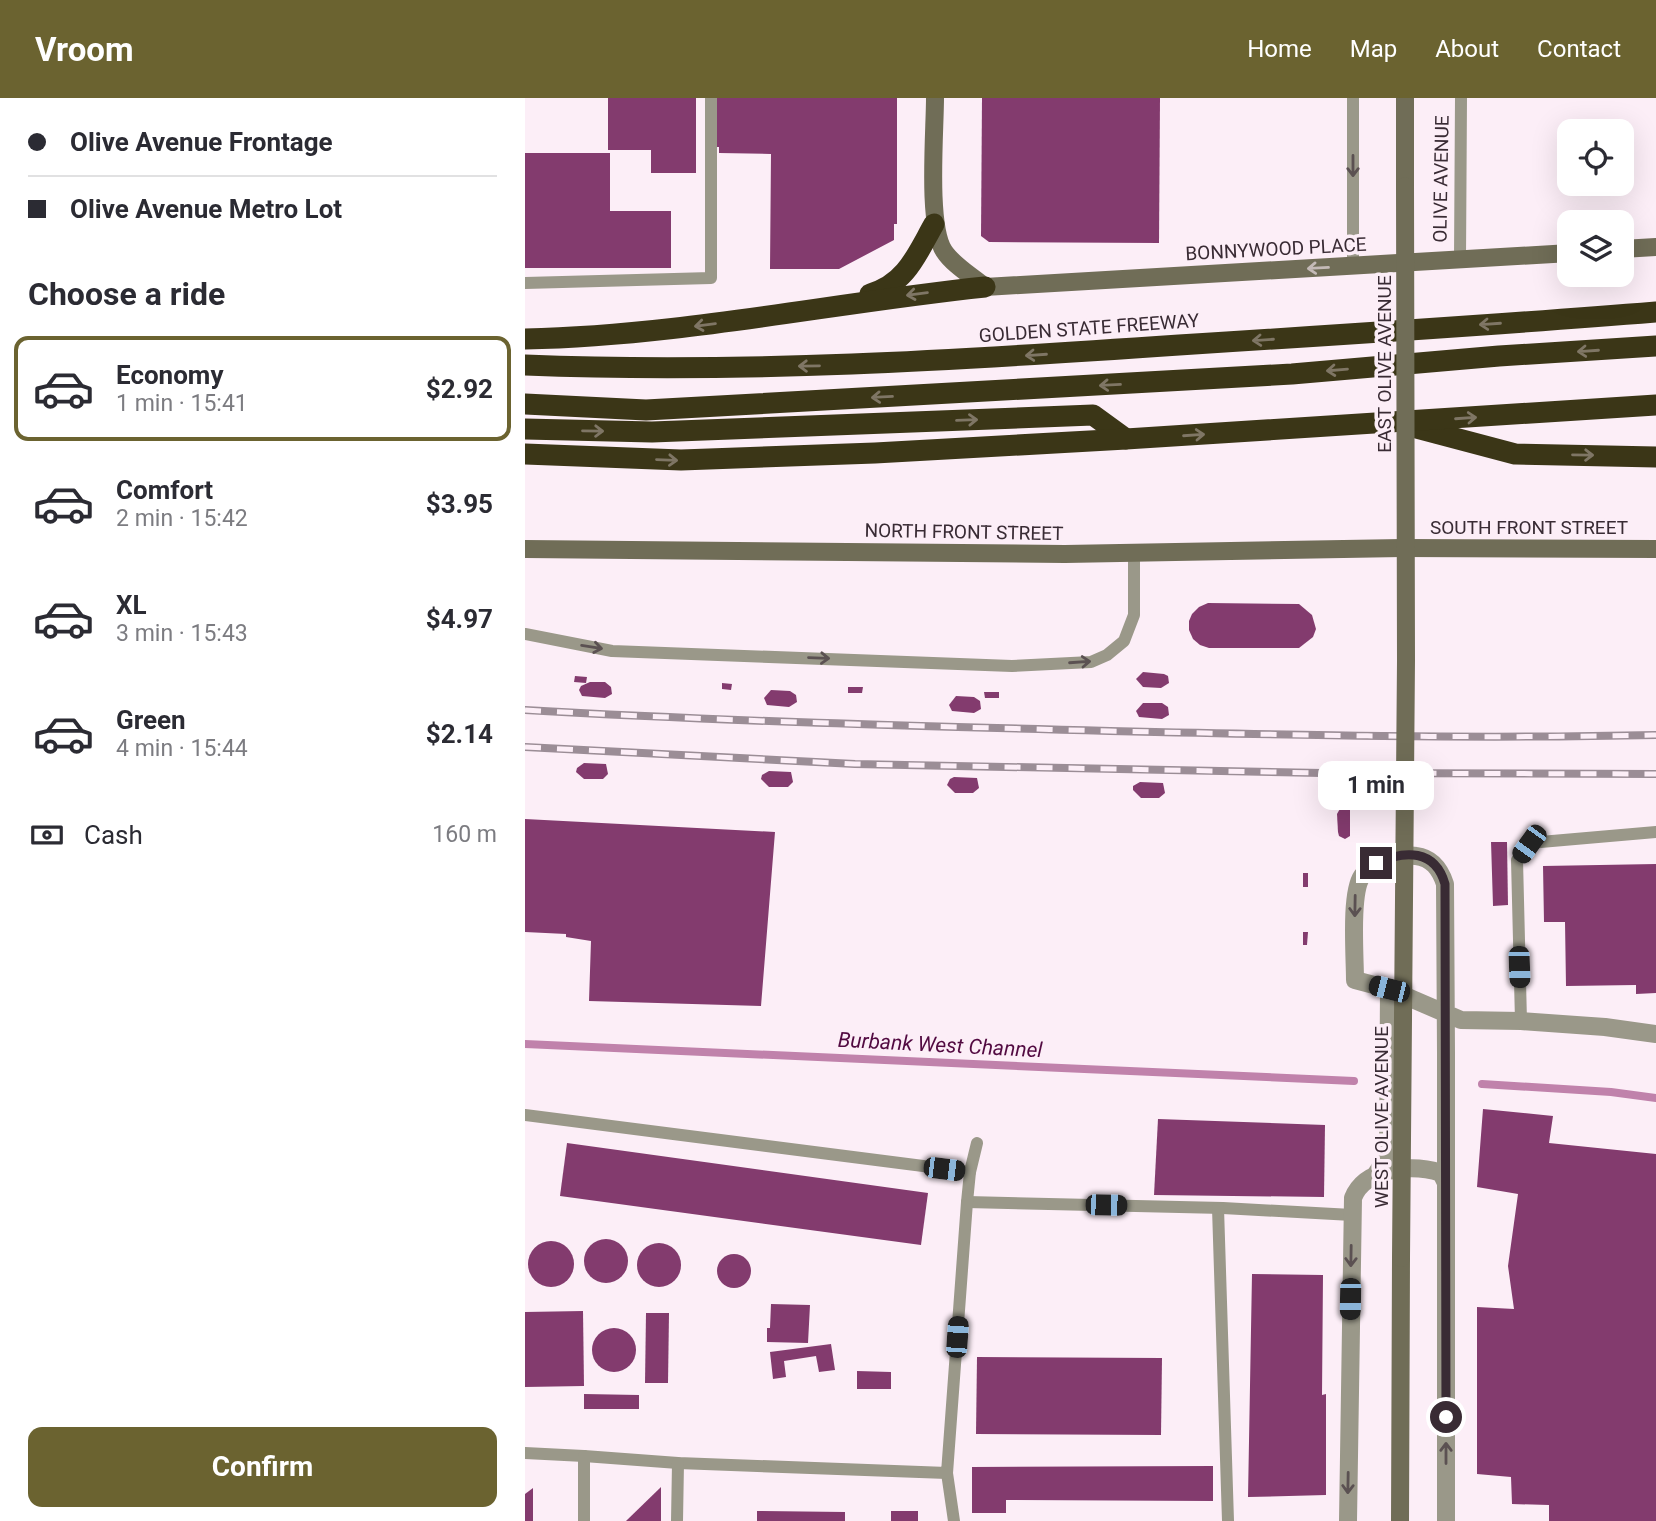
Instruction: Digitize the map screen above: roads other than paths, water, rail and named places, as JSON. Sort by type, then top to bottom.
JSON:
[{"type":"highway","points":[[825,308],[878,292],[896,283],[908,271],[934,224]]},
{"type":"highway","points":[[525,339],[654,331],[773,317],[912,294],[985,287]]},
{"type":"highway","name":"GOLDEN STATE FREEWAY","points":[[525,365],[614,369],[832,365],[1059,354],[1656,312]]},
{"type":"highway","points":[[525,404],[646,410],[1291,374],[1656,346]]},
{"type":"highway","points":[[525,454],[681,460],[875,453],[1398,423],[1656,405]]},
{"type":"highway","points":[[525,429],[652,432],[1093,415],[1126,439]]},
{"type":"highway","points":[[1398,423],[1515,454],[1656,457]]},
{"type":"main road","points":[[935,98],[934,224],[943,250],[985,287]]},
{"type":"main road","name":"EAST OLIVE AVENUE","points":[[1404,546],[1405,98]]},
{"type":"main road","points":[[1634,248],[1656,247]]},
{"type":"main road","name":"BONNYWOOD PLACE","points":[[985,287],[1557,254]]},
{"type":"main road","name":"SOUTH FRONT STREET","points":[[1404,546],[1656,549]]},
{"type":"main road","name":"NORTH FRONT STREET","points":[[525,549],[1135,554],[1404,546]]},
{"type":"main road","name":"WEST OLIVE AVENUE","points":[[1400,1521],[1404,546]]},
{"type":"street","points":[[1446,1521],[1445,1183],[1445,1013],[1445,884],[1441,872],[1425,857],[1395,855],[1376,863],[1361,876],[1355,894],[1355,980],[1389,989],[1445,1013],[1461,1020],[1605,1027],[1656,1034]]},
{"type":"street","points":[[1348,1521],[1353,1198],[1357,1187],[1376,1174],[1388,1155],[1389,989]]},
{"type":"street","points":[[1376,1174],[1427,1169],[1441,1173],[1445,1183]]},
{"type":"lane","points":[[525,283],[711,278],[711,98]]},
{"type":"lane","points":[[1353,98],[1353,266]]},
{"type":"lane","name":"OLIVE AVENUE","points":[[1460,260],[1461,98]]},
{"type":"lane","points":[[525,634],[612,650],[1012,666],[1091,662],[1107,656],[1124,641],[1134,615],[1135,554]]},
{"type":"lane","points":[[1521,1021],[1517,860],[1529,844],[1656,832]]},
{"type":"lane","points":[[525,1115],[970,1172]]},
{"type":"lane","points":[[954,1521],[947,1473],[967,1202],[977,1143]]},
{"type":"lane","points":[[967,1202],[1217,1208],[1352,1215]]},
{"type":"lane","points":[[1217,1208],[1228,1521]]},
{"type":"lane","points":[[525,1452],[678,1463],[947,1473]]},
{"type":"lane","points":[[584,1521],[585,1456]]},
{"type":"lane","points":[[677,1521],[678,1463]]},
{"type":"waterway","name":"Burbank West Channel","points":[[525,1044],[1354,1081]]},
{"type":"waterway","name":"Burbank West Channel","points":[[1482,1084],[1611,1092],[1656,1098]]},
{"type":"railway","points":[[525,710],[744,720],[1110,731],[1451,737],[1656,735]]},
{"type":"railway","points":[[525,747],[855,764],[1322,773],[1656,774]]}]
